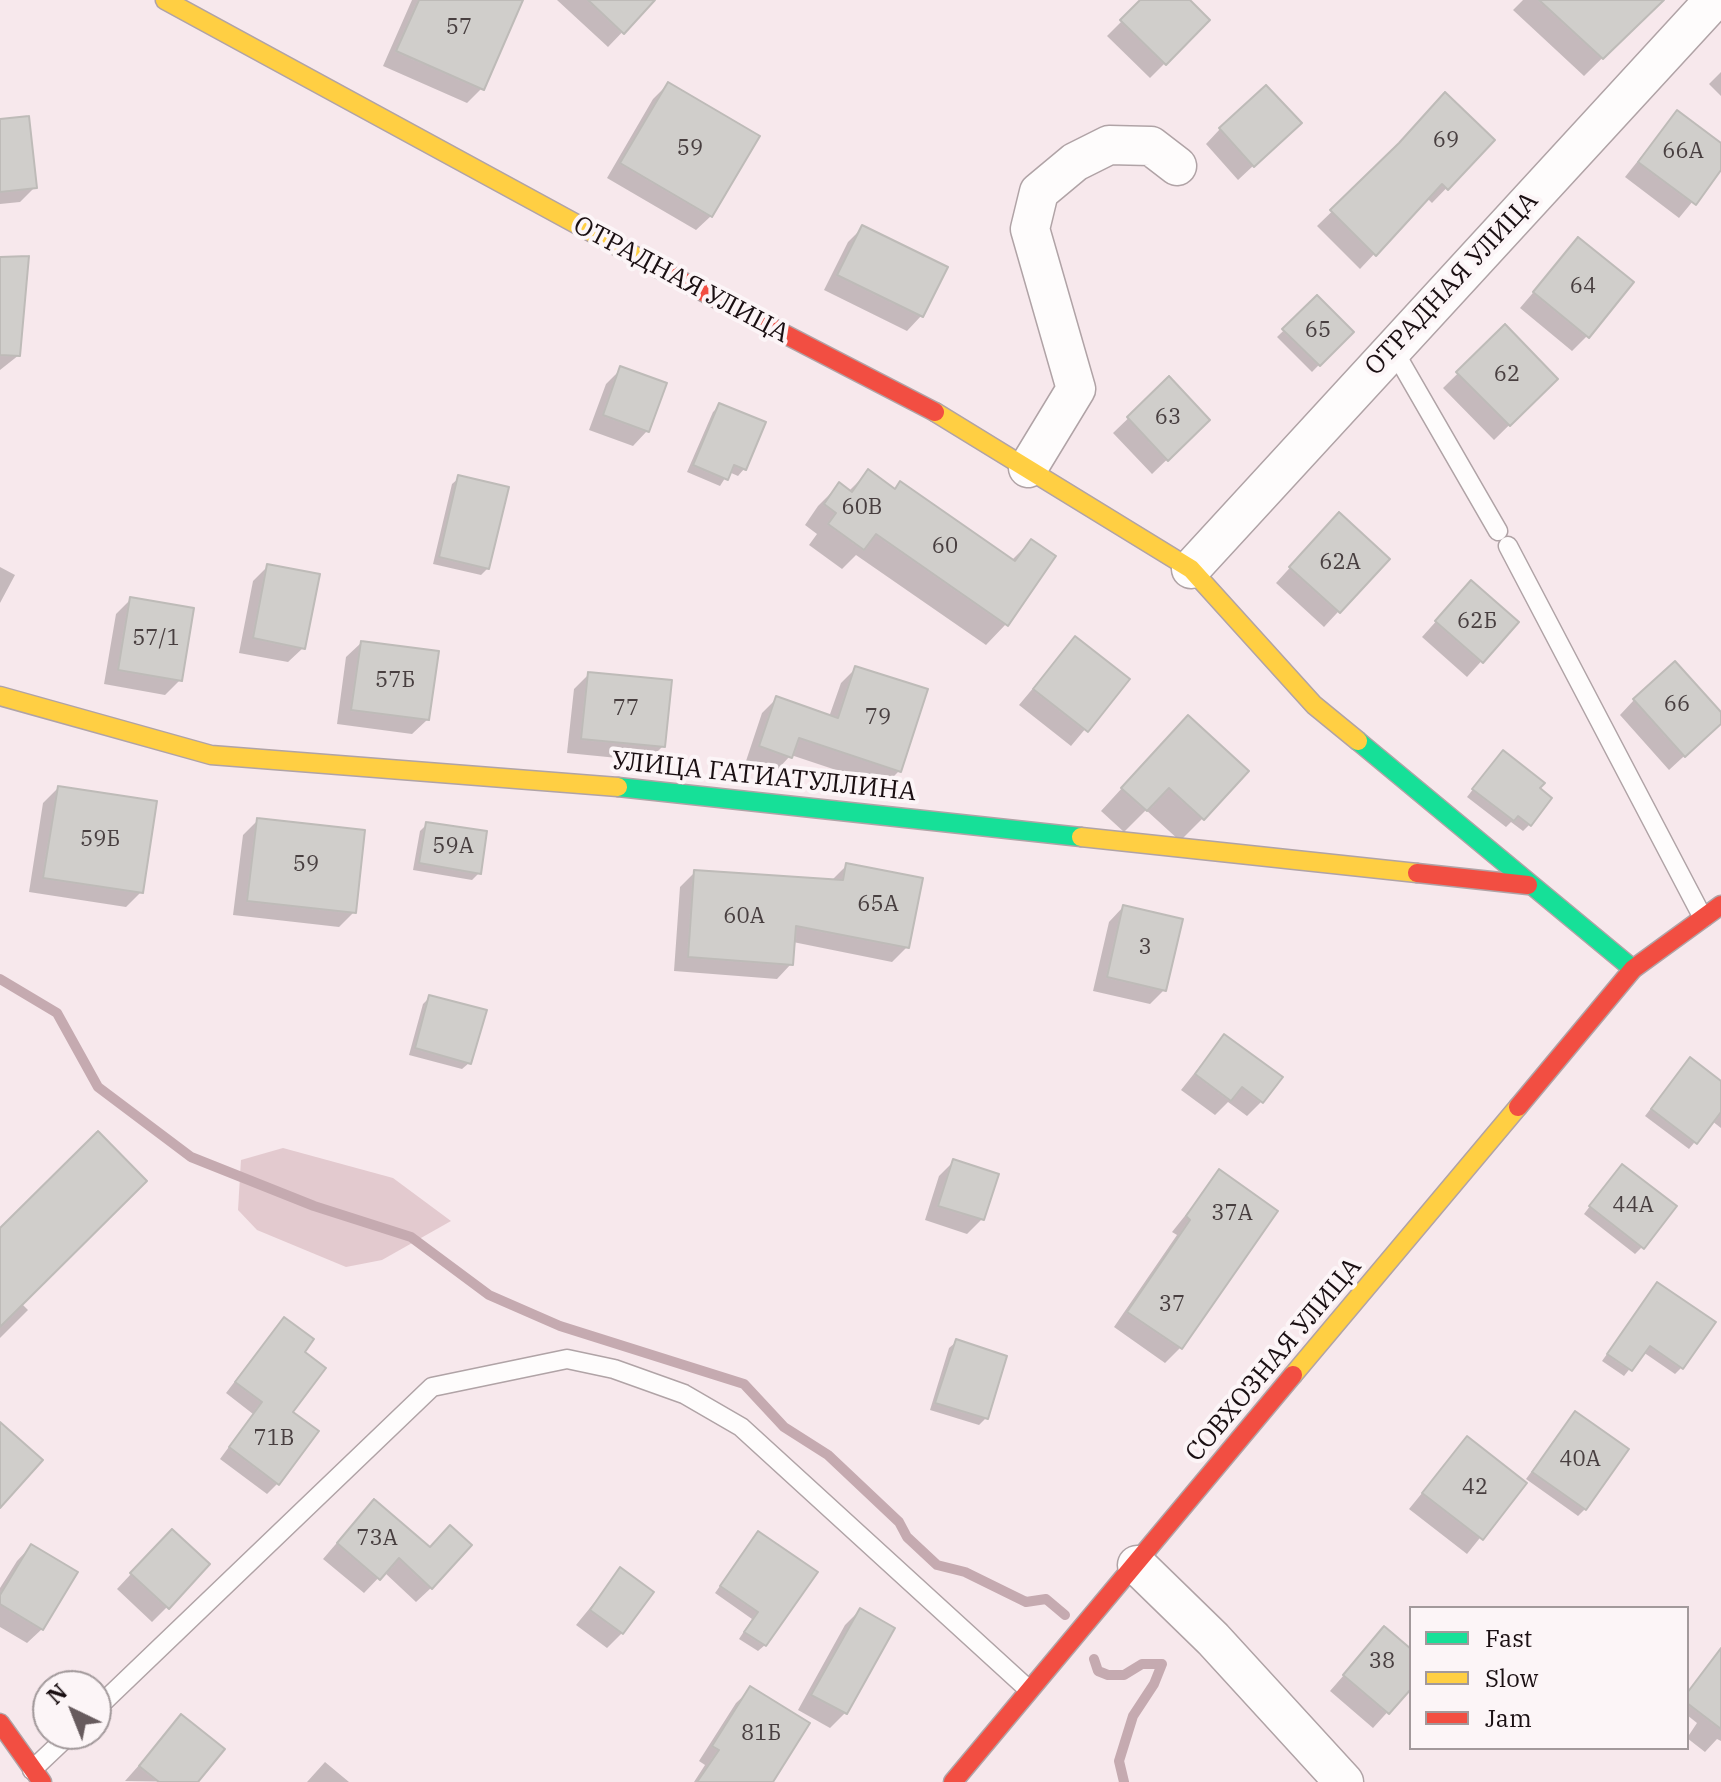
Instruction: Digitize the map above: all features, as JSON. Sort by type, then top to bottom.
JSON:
[{"type":"street","name":"ОТРАДНАЯ УЛИЦА","points":[[165,0],[543,208],[948,419],[1191,569],[1314,705],[1633,969]]},
{"type":"street","name":"ОТРАДНАЯ УЛИЦА","points":[[1191,569],[1714,0]]},
{"type":"street","points":[[1028,468],[1076,389],[1030,229],[1039,192],[1075,162],[1109,145],[1151,146],[1177,166]]},
{"type":"street","name":"УЛИЦА ГАТИАТУЛЛИНА","points":[[0,696],[211,755],[534,778],[1528,885]]},
{"type":"street","name":"СОВХОЗНАЯ УЛИЦА","points":[[953,1782],[1633,969],[1721,905]]},
{"type":"street","points":[[1137,1565],[1213,1639],[1344,1782]]},
{"type":"street","points":[[0,1723],[37,1776]]},
{"type":"lane","points":[[1393,349],[1503,538],[1703,918]]},
{"type":"lane","points":[[112,1694],[432,1387],[567,1359],[614,1369],[684,1394],[741,1427],[1029,1690]]},
{"type":"lane","points":[[37,1776],[57,1750]]},
{"type":"shaded area","points":[[283,1148],[393,1178],[451,1221],[382,1260],[346,1267],[257,1230],[238,1210],[241,1160]]},
{"type":"building","points":[[419,0],[523,0],[484,90],[396,51]]},
{"type":"building","points":[[588,0],[655,0],[624,34]]},
{"type":"building","points":[[1140,0],[1190,0],[1210,20],[1166,65],[1120,20]]},
{"type":"building","points":[[1539,0],[1664,0],[1603,59]]},
{"type":"building","points":[[668,82],[760,136],[712,217],[620,163]]},
{"type":"building","points":[[1266,85],[1302,123],[1254,167],[1219,128]]},
{"type":"building","points":[[1445,92],[1495,140],[1448,190],[1442,184],[1376,256],[1330,210],[1399,143]]},
{"type":"building","points":[[1677,110],[1721,143],[1721,170],[1696,205],[1638,162]]},
{"type":"building","points":[[29,116],[37,188],[0,192],[0,119]]},
{"type":"building","points":[[862,225],[948,267],[923,317],[837,275]]},
{"type":"building","points":[[1578,237],[1634,282],[1589,338],[1533,292]]},
{"type":"building","points":[[29,256],[20,356],[0,355],[0,257]]},
{"type":"building","points":[[1317,295],[1354,332],[1320,366],[1282,329]]},
{"type":"building","points":[[1505,324],[1558,379],[1510,426],[1456,372]]},
{"type":"building","points":[[620,366],[667,383],[649,432],[603,415]]},
{"type":"building","points":[[1169,376],[1210,420],[1168,461],[1127,417]]},
{"type":"building","points":[[719,403],[766,422],[746,470],[734,465],[728,480],[693,465]]},
{"type":"building","points":[[868,469],[895,489],[900,481],[1015,561],[1031,539],[1056,556],[1008,626],[876,534],[864,550],[828,524],[836,513],[824,504],[839,482],[852,492]]},
{"type":"building","points":[[458,475],[509,487],[489,569],[439,557]]},
{"type":"building","points":[[1339,512],[1390,559],[1340,613],[1289,567]]},
{"type":"building","points":[[267,564],[320,574],[305,649],[253,638]]},
{"type":"building","points":[[1471,580],[1519,622],[1483,663],[1435,621]]},
{"type":"building","points":[[130,597],[194,608],[182,681],[118,670]]},
{"type":"building","points":[[1075,636],[1130,679],[1088,732],[1033,689]]},
{"type":"building","points":[[361,641],[439,651],[429,720],[351,710]]},
{"type":"building","points":[[1675,661],[1721,712],[1721,724],[1685,757],[1633,699]]},
{"type":"building","points":[[855,666],[928,689],[901,772],[799,738],[792,758],[759,746],[776,696],[838,718]]},
{"type":"building","points":[[588,672],[672,680],[665,747],[581,739]]},
{"type":"building","points":[[1188,715],[1249,771],[1204,820],[1169,788],[1147,811],[1121,788]]},
{"type":"building","points":[[1503,750],[1545,783],[1540,788],[1552,798],[1531,826],[1518,816],[1514,821],[1472,789]]},
{"type":"building","points":[[58,786],[157,801],[143,893],[43,878]]},
{"type":"building","points":[[257,818],[365,830],[356,913],[247,901]]},
{"type":"building","points":[[426,822],[487,831],[481,874],[419,863]]},
{"type":"building","points":[[846,863],[923,878],[909,948],[796,926],[793,965],[688,957],[694,870],[843,880]]},
{"type":"building","points":[[1123,905],[1183,919],[1166,991],[1107,977]]},
{"type":"building","points":[[429,995],[487,1010],[471,1064],[415,1048]]},
{"type":"building","points":[[1224,1034],[1283,1077],[1263,1103],[1242,1087],[1231,1101],[1195,1074]]},
{"type":"building","points":[[1690,1057],[1721,1081],[1721,1112],[1697,1144],[1651,1109]]},
{"type":"building","points":[[98,1131],[147,1181],[0,1327],[0,1228]]},
{"type":"building","points":[[953,1159],[999,1174],[984,1220],[938,1206]]},
{"type":"building","points":[[1622,1164],[1677,1206],[1644,1249],[1589,1206]]},
{"type":"building","points":[[1219,1169],[1278,1211],[1182,1349],[1127,1312],[1190,1220],[1186,1216]]},
{"type":"building","points":[[1657,1282],[1716,1322],[1683,1369],[1650,1346],[1632,1371],[1607,1354]]},
{"type":"building","points":[[284,1317],[314,1339],[305,1352],[326,1368],[293,1412],[319,1431],[279,1485],[229,1447],[262,1402],[235,1382]]},
{"type":"building","points":[[956,1339],[1007,1356],[988,1419],[935,1403]]},
{"type":"building","points":[[1575,1411],[1629,1449],[1586,1510],[1532,1472]]},
{"type":"building","points":[[0,1422],[43,1460],[0,1508]]},
{"type":"building","points":[[1467,1436],[1527,1483],[1483,1540],[1422,1493]]},
{"type":"building","points":[[374,1499],[430,1547],[450,1525],[472,1545],[432,1589],[399,1558],[380,1580],[337,1543]]},
{"type":"building","points":[[172,1529],[210,1564],[169,1609],[130,1573]]},
{"type":"building","points":[[758,1531],[818,1572],[766,1646],[744,1632],[758,1612],[720,1586]]},
{"type":"building","points":[[31,1544],[78,1572],[43,1630],[0,1604],[0,1595]]},
{"type":"building","points":[[620,1567],[654,1592],[623,1634],[590,1610]]},
{"type":"building","points":[[860,1608],[895,1628],[847,1714],[811,1695]]},
{"type":"building","points":[[1384,1626],[1409,1647],[1409,1691],[1389,1714],[1343,1675]]},
{"type":"building","points":[[1721,1648],[1721,1729],[1689,1705],[1689,1690]]},
{"type":"building","points":[[750,1686],[810,1723],[773,1782],[697,1782],[719,1750],[712,1746]]},
{"type":"building","points":[[181,1714],[225,1749],[198,1782],[159,1782],[139,1766]]},
{"type":"waterway","points":[[0,979],[57,1013],[98,1087],[191,1157],[314,1206],[411,1237],[489,1295],[560,1326],[744,1384],[784,1427],[828,1455],[899,1522],[907,1537],[937,1565],[965,1572],[1026,1602],[1046,1599],[1065,1615]]},
{"type":"waterway","points":[[1094,1659],[1098,1671],[1108,1675],[1124,1675],[1142,1664],[1162,1664],[1154,1684],[1133,1716],[1119,1761],[1124,1782]]},
{"type":"traffic: fast","points":[[1358,741],[1633,969]]},
{"type":"traffic: fast","points":[[618,787],[1081,837]]},
{"type":"traffic: slow","points":[[165,0],[659,269]]},
{"type":"traffic: slow","points":[[935,412],[1191,569],[1314,705],[1358,741]]},
{"type":"traffic: slow","points":[[0,696],[211,755],[618,787]]},
{"type":"traffic: slow","points":[[1081,837],[1417,873]]},
{"type":"traffic: slow","points":[[1293,1375],[1518,1107]]},
{"type":"traffic: jam","points":[[659,269],[935,412]]},
{"type":"traffic: jam","points":[[1417,873],[1528,885]]},
{"type":"traffic: jam","points":[[1518,1107],[1633,969],[1721,905]]},
{"type":"traffic: jam","points":[[953,1782],[1293,1375]]},
{"type":"traffic: jam","points":[[0,1723],[42,1782]]}]
